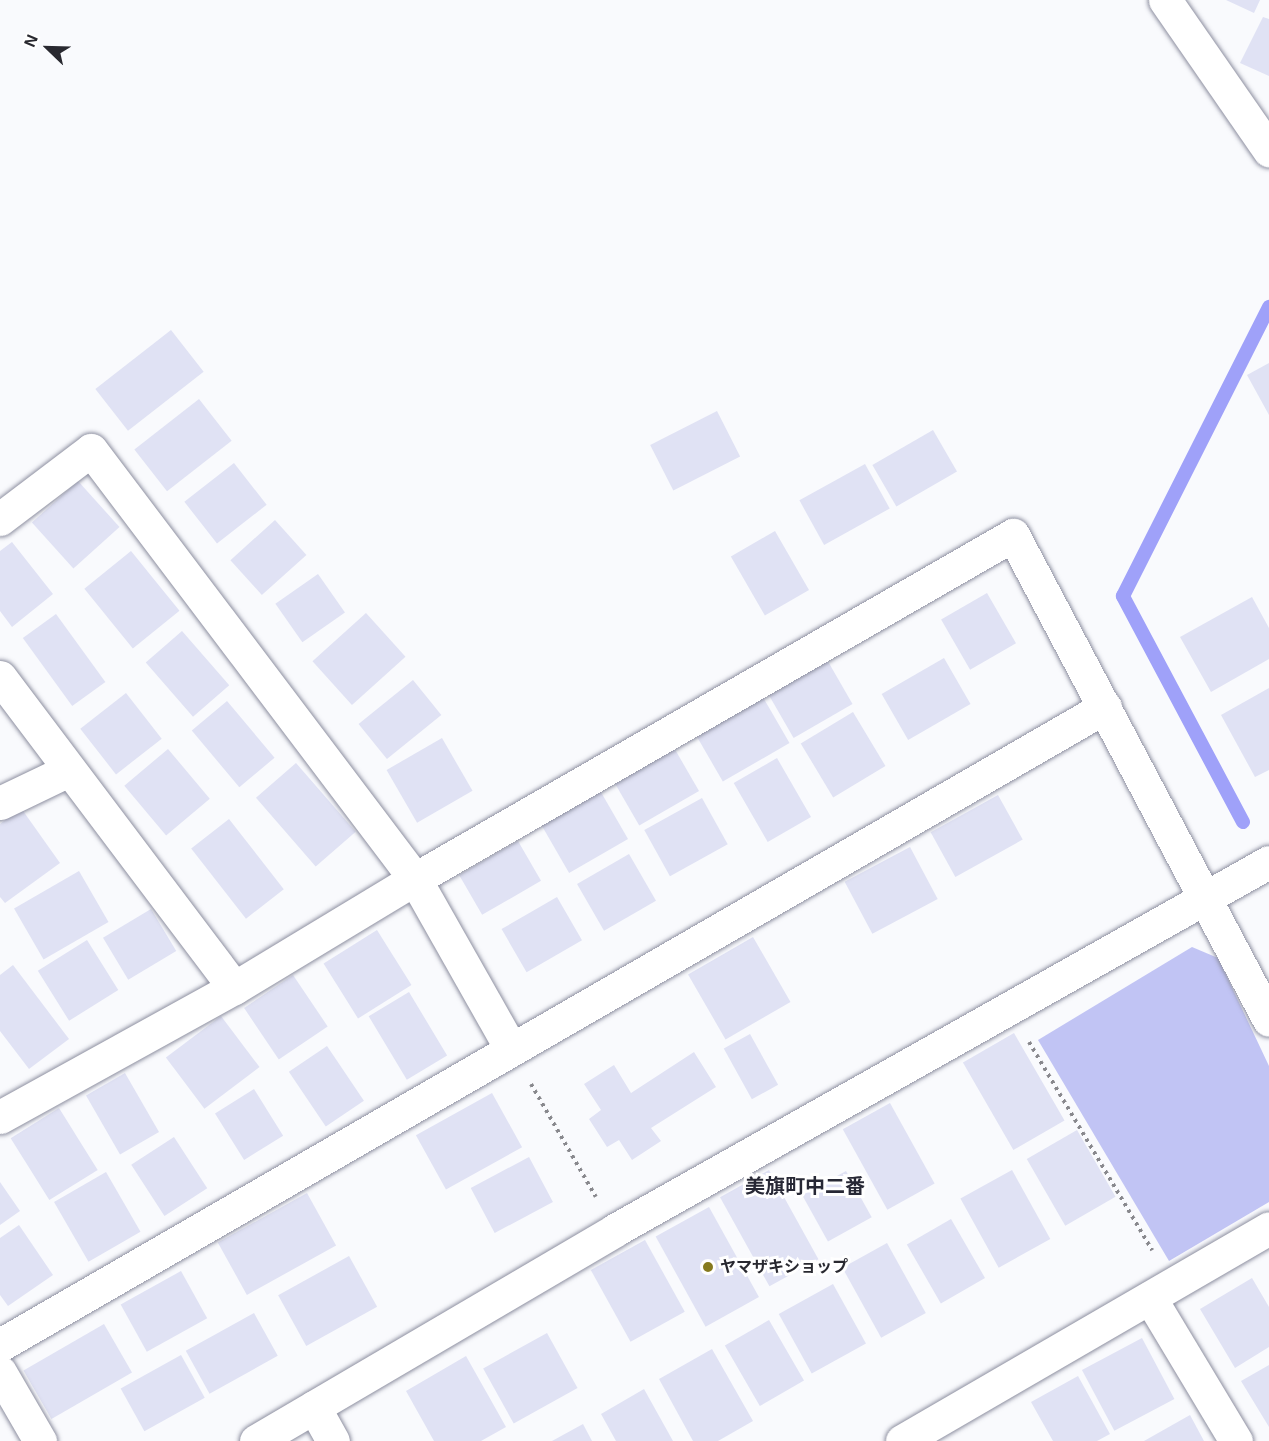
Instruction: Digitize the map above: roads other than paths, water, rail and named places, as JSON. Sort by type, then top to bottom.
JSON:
[{"type":"street","points":[[1165,0],[1269,150]]},
{"type":"street","points":[[0,519],[91,450],[415,879],[510,1047]]},
{"type":"street","points":[[0,1117],[234,988],[415,879],[1014,535],[1208,898],[1269,1020]]},
{"type":"street","points":[[0,677],[234,988]]},
{"type":"street","points":[[0,1345],[510,1047],[1105,707]]},
{"type":"street","points":[[0,803],[69,770]]},
{"type":"street","points":[[256,1441],[615,1230],[1269,862]]},
{"type":"street","points":[[902,1441],[1269,1228]]},
{"type":"street","points":[[1162,1291],[1236,1441]]},
{"type":"street","points":[[0,1372],[40,1441]]},
{"type":"street","points":[[314,1407],[333,1441]]},
{"type":"waterway","points":[[1243,822],[1123,596],[1269,307]]},
{"type":"place","name":"ヤマザキショップ","points":[[708,1267]]},
{"type":"district","name":"美旗町中二番","points":[[805,1186]]}]
